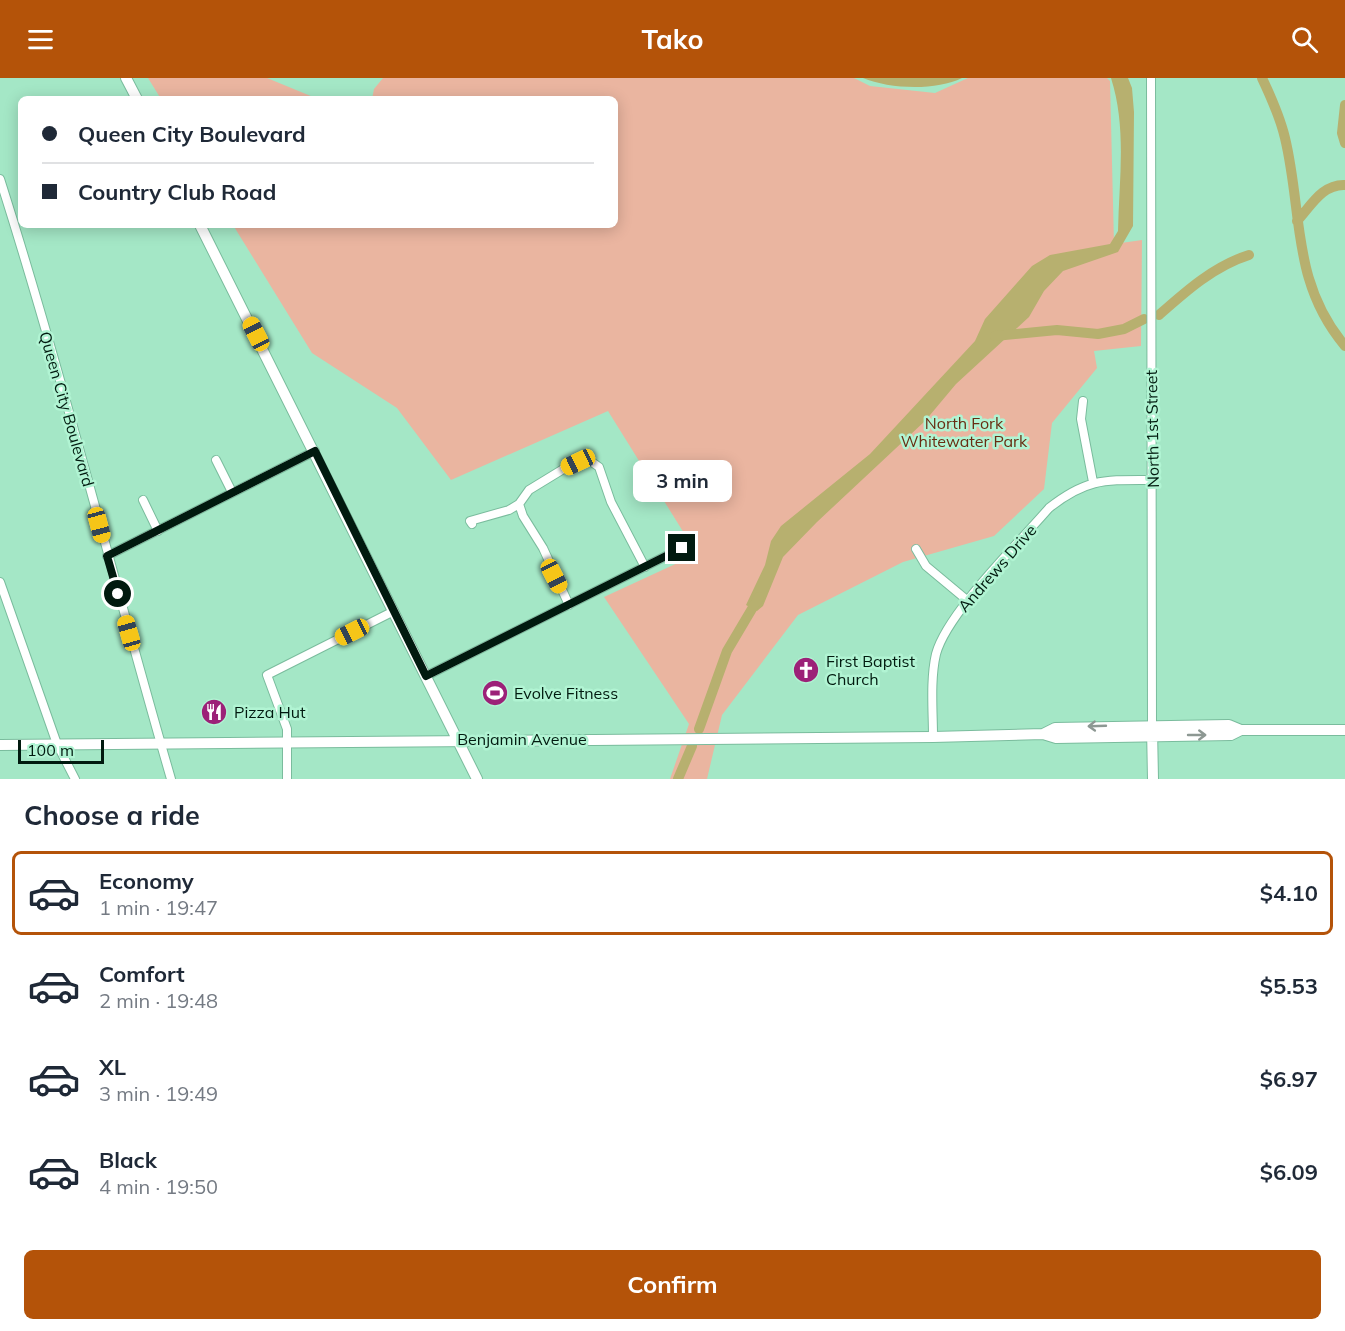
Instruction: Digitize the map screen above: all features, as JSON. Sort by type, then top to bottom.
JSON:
[{"type":"main road","points":[[126,78],[135,96]]},
{"type":"main road","points":[[202,228],[477,779]]},
{"type":"main road","name":"Benjamin Avenue","points":[[0,745],[933,737],[1043,734],[1056,738],[1152,730],[1231,735],[1241,730],[1345,730]]},
{"type":"main road","name":"North 1st Street","points":[[1152,730],[1153,779]]},
{"type":"street","name":"North 1st Street","points":[[1151,78],[1152,730]]},
{"type":"street","name":"Queen City Boulevard","points":[[0,179],[76,437],[107,556],[171,779]]},
{"type":"street","points":[[1083,401],[1081,419],[1093,482]]},
{"type":"street","points":[[107,556],[315,451]]},
{"type":"street","points":[[216,460],[232,492]]},
{"type":"street","points":[[472,524],[470,521],[519,504],[529,490],[565,468],[578,462],[591,461],[599,467],[611,502],[645,567]]},
{"type":"street","name":"Andrews Drive","points":[[933,737],[935,657],[944,631],[1048,508],[1093,482],[1152,480]]},
{"type":"street","points":[[143,500],[158,531]]},
{"type":"street","points":[[519,504],[523,516],[543,548],[569,605]]},
{"type":"street","points":[[426,676],[682,548]]},
{"type":"street","points":[[916,549],[926,566],[968,602]]},
{"type":"street","points":[[0,582],[57,744],[75,779]]},
{"type":"street","points":[[287,779],[286,729],[267,675],[394,611]]},
{"type":"green space","points":[[148,78],[267,78],[311,96],[159,96]]},
{"type":"green space","name":"North Fork Whitewater Park","points":[[383,78],[854,78],[870,86],[935,93],[968,78],[1107,78],[1110,81],[1114,244],[1142,240],[1141,346],[1094,351],[1097,368],[1052,423],[1044,489],[994,536],[903,562],[798,615],[722,715],[707,779],[670,779],[689,724],[604,597],[697,554],[608,411],[451,480],[397,408],[312,353],[235,228],[618,228],[618,96],[373,96],[374,89]]},
{"type":"shaded area","points":[[863,78],[962,78],[939,85],[912,87],[874,82]]},
{"type":"shaded area","points":[[1111,78],[1128,78],[1132,88],[1134,112],[1133,226],[1118,252],[1063,271],[1044,291],[1029,317],[956,384],[925,421],[783,557],[763,606],[757,611],[746,605],[765,565],[771,541],[781,526],[870,454],[975,341],[985,319],[1032,266],[1050,255],[1110,244],[1118,231],[1121,154],[1119,116]]},
{"type":"waterway","points":[[1262,78],[1285,138],[1307,272],[1315,297],[1328,322],[1345,346]]},
{"type":"waterway","points":[[1345,105],[1342,133],[1345,143]]},
{"type":"waterway","points":[[1297,221],[1323,192],[1345,185]]},
{"type":"waterway","points":[[1159,315],[1212,272],[1249,255]]},
{"type":"waterway","points":[[995,336],[1057,330],[1098,334],[1124,329],[1144,319]]},
{"type":"waterway","points":[[699,729],[727,651],[759,597]]},
{"type":"waterway","points":[[678,779],[692,746]]},
{"type":"place","name":"First Baptist Church","points":[[806,670]]},
{"type":"place","name":"Evolve Fitness","points":[[495,693]]},
{"type":"place","name":"Pizza Hut","points":[[214,712]]},
{"type":"route","points":[[118,594],[107,556],[315,451],[426,676],[682,548]]}]
